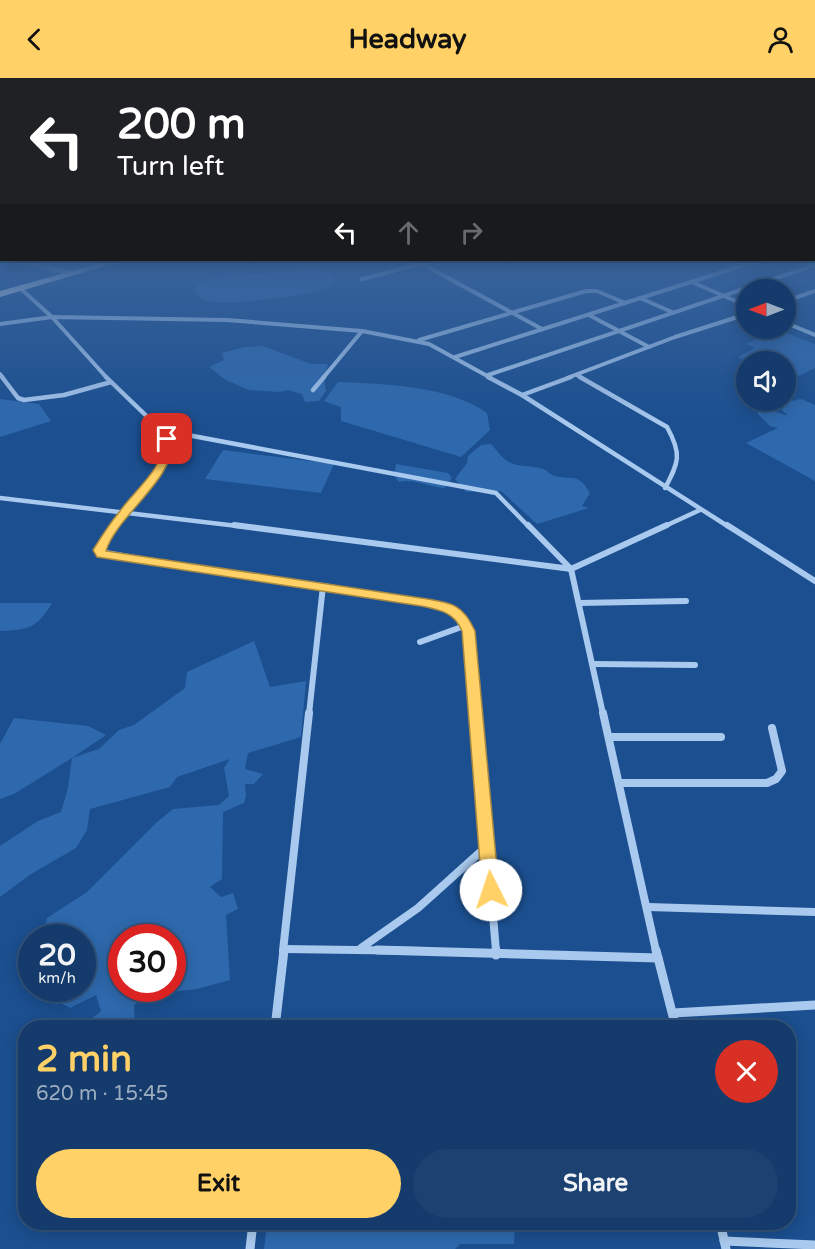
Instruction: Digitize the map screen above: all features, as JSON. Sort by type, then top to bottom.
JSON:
[{"type":"street","points":[[49,315],[111,382],[161,430],[167,439],[168,448],[163,463],[152,480],[125,511],[99,550],[102,554],[323,586],[446,607],[462,616],[467,625],[496,955]]},
{"type":"street","points":[[418,340],[506,315]]},
{"type":"street","points":[[515,315],[542,329]]},
{"type":"street","points":[[455,357],[589,315],[649,347]]},
{"type":"street","points":[[488,375],[668,315]]},
{"type":"street","points":[[0,324],[52,317],[227,320],[362,331],[418,340],[455,357],[522,395],[815,581]]},
{"type":"street","points":[[522,395],[649,347],[736,318]]},
{"type":"street","points":[[796,327],[815,335]]},
{"type":"street","points":[[313,390],[362,331]]},
{"type":"street","points":[[0,374],[18,398],[24,400],[64,395],[111,382]]},
{"type":"street","points":[[577,375],[667,427],[673,438],[678,464],[666,488]]},
{"type":"street","points":[[161,430],[496,493],[571,569],[658,958],[674,1020]]},
{"type":"street","points":[[0,498],[125,511],[571,569],[700,510]]},
{"type":"street","points":[[275,1020],[323,586]]},
{"type":"street","points":[[579,603],[686,601]]},
{"type":"street","points":[[420,642],[467,625]]},
{"type":"street","points":[[593,664],[695,665]]},
{"type":"street","points":[[620,783],[767,783],[776,779],[782,771],[772,728]]},
{"type":"street","points":[[609,736],[721,737]]},
{"type":"street","points":[[360,949],[418,908],[487,846]]},
{"type":"street","points":[[648,907],[815,912]]},
{"type":"street","points":[[284,949],[360,949],[496,955],[658,958]]},
{"type":"street","points":[[673,1013],[815,1005]]},
{"type":"street","points":[[250,1249],[252,1230]]},
{"type":"street","points":[[722,1230],[725,1245],[815,1245]]},
{"type":"shaded area","points":[[796,337],[815,344],[815,368],[799,376],[796,375],[796,351],[749,351],[755,348],[746,344],[758,339],[796,339]]},
{"type":"shaded area","points":[[263,346],[311,364],[328,364],[324,379],[326,391],[319,401],[305,402],[302,394],[288,390],[279,392],[249,390],[226,380],[209,367],[224,360],[222,353],[244,347]]},
{"type":"shaded area","points":[[338,382],[415,388],[454,397],[487,413],[490,430],[461,457],[341,421],[341,407],[324,401]]},
{"type":"shaded area","points":[[0,399],[39,404],[51,421],[0,437]]},
{"type":"shaded area","points":[[801,399],[815,405],[815,481],[746,443],[778,428],[770,426],[757,413],[774,411],[788,416],[783,411],[796,411],[796,400]]},
{"type":"shaded area","points":[[491,444],[511,463],[579,480],[590,493],[582,506],[589,508],[537,524],[501,491],[466,492],[455,479],[467,463],[468,456],[481,445]]},
{"type":"shaded area","points":[[223,450],[334,464],[321,493],[205,479]]},
{"type":"shaded area","points":[[396,464],[448,473],[452,478],[445,488],[410,481],[399,482],[394,475]]},
{"type":"shaded area","points":[[0,603],[52,603],[37,623],[18,630],[0,631]]},
{"type":"shaded area","points":[[254,641],[270,687],[306,681],[301,737],[248,753],[245,769],[263,774],[254,784],[245,784],[244,803],[223,812],[222,879],[210,887],[221,897],[233,893],[238,909],[226,915],[230,980],[186,990],[186,924],[108,924],[108,1002],[138,1002],[134,1005],[135,1020],[90,1020],[101,1011],[96,995],[96,924],[46,924],[47,918],[87,892],[173,809],[219,805],[229,796],[224,768],[230,759],[177,777],[170,787],[90,809],[87,830],[76,848],[31,874],[0,897],[0,846],[38,821],[61,812],[68,788],[72,758],[99,749],[119,730],[134,725],[185,688],[187,672]]},
{"type":"shaded area","points":[[14,718],[88,726],[106,735],[14,794],[0,799],[0,744]]},
{"type":"shaded area","points":[[59,1002],[82,1002],[70,1008]]},
{"type":"shaded area","points":[[266,1230],[515,1230],[514,1244],[460,1244],[455,1249],[264,1249]]},
{"type":"route","points":[[167,439],[168,448],[163,463],[152,480],[125,511],[99,550],[102,554],[421,602],[446,607],[462,616],[469,631],[491,890]]}]
